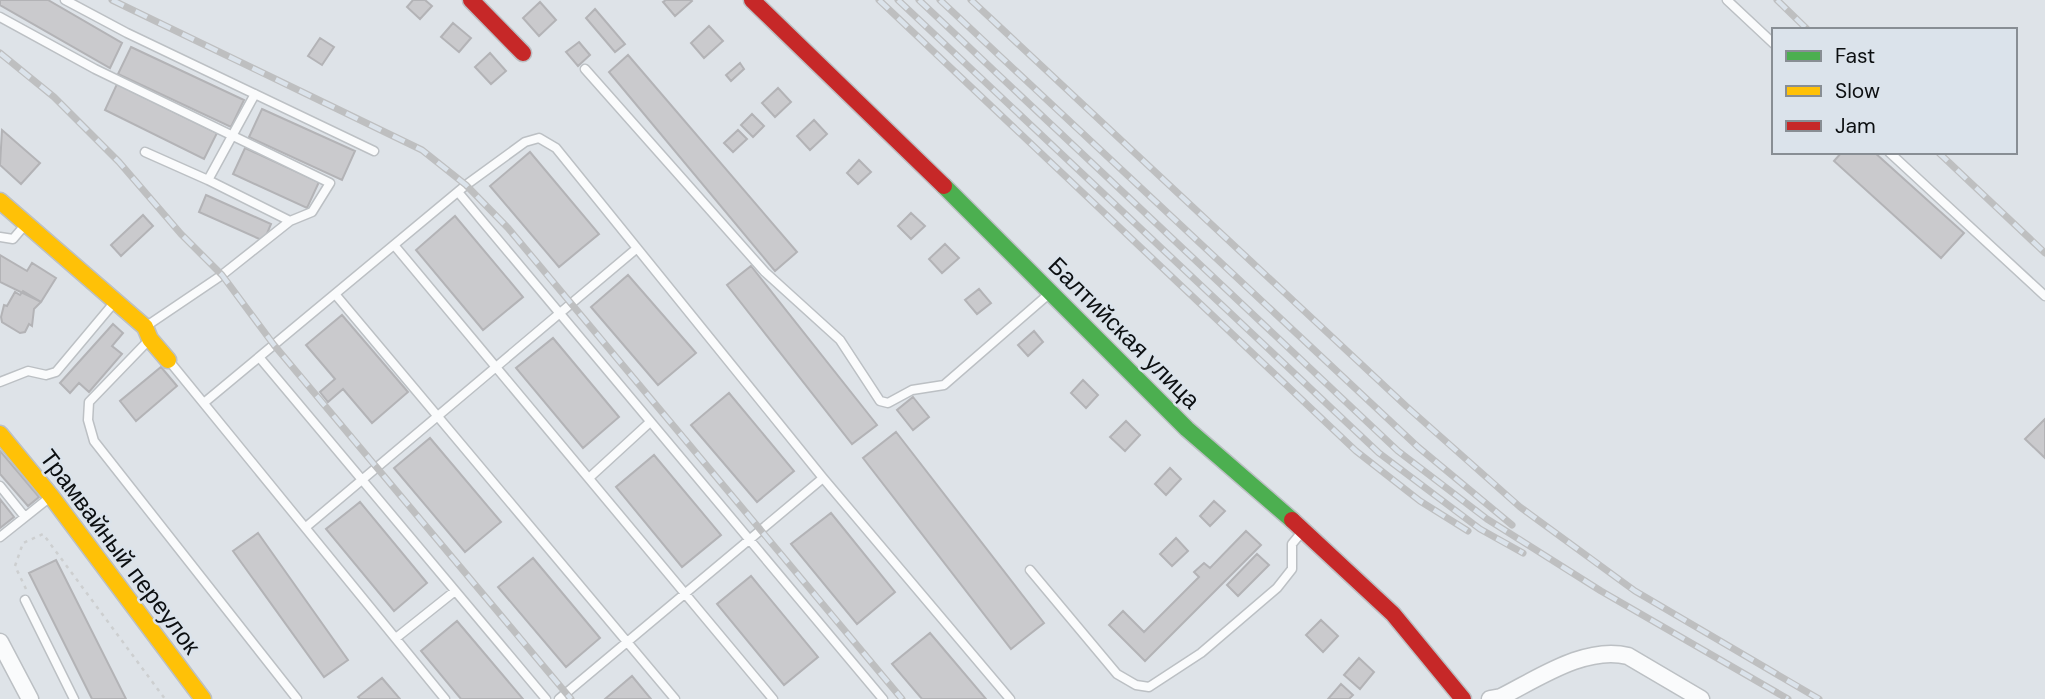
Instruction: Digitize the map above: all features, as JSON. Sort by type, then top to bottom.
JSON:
[{"type":"street","points":[[471,0],[523,53]]},
{"type":"street","name":"Балтийская улица","points":[[752,0],[1052,291],[1187,429],[1304,531],[1392,614],[1463,699]]},
{"type":"street","points":[[0,201],[115,302],[147,333],[167,360]]},
{"type":"street","name":"Трамвайный переулок","points":[[0,434],[51,496],[203,699]]},
{"type":"street","points":[[0,642],[30,699]]},
{"type":"street","points":[[1490,699],[1501,697],[1566,666],[1618,653],[1628,656],[1700,699]]},
{"type":"lane","points":[[65,0],[374,151]]},
{"type":"lane","points":[[1727,0],[1772,42]]},
{"type":"lane","points":[[0,17],[95,69],[330,183],[312,212],[290,221],[147,333],[89,402],[88,420],[94,441],[297,699]]},
{"type":"lane","points":[[585,69],[765,272],[840,340],[880,401],[888,403],[912,390],[944,385],[1052,291]]},
{"type":"lane","points":[[208,180],[255,94]]},
{"type":"lane","points":[[205,402],[458,192],[525,142],[539,138],[556,148],[823,478],[1010,699]]},
{"type":"lane","points":[[145,152],[290,221]]},
{"type":"lane","points":[[1891,154],[2045,296]]},
{"type":"lane","points":[[458,192],[883,699]]},
{"type":"lane","points":[[0,237],[13,239],[26,224]]},
{"type":"lane","points":[[394,245],[773,699]]},
{"type":"lane","points":[[306,527],[636,249]]},
{"type":"lane","points":[[335,294],[675,699]]},
{"type":"lane","points":[[0,382],[28,371],[46,375],[56,372],[115,302]]},
{"type":"lane","points":[[259,357],[546,699]]},
{"type":"lane","points":[[167,360],[205,402],[445,699]]},
{"type":"lane","points":[[589,478],[649,423]]},
{"type":"lane","points":[[559,699],[823,478]]},
{"type":"lane","points":[[0,486],[25,517]]},
{"type":"lane","points":[[0,537],[51,496]]},
{"type":"lane","points":[[1030,570],[1117,674],[1136,685],[1149,687],[1201,653],[1277,588],[1292,569],[1292,544],[1304,531]]},
{"type":"lane","points":[[396,638],[455,591]]},
{"type":"lane","points":[[25,600],[75,699]]},
{"type":"path","points":[[25,600],[29,595],[15,566],[23,543],[43,534],[165,699]]},
{"type":"building","points":[[0,0],[48,0],[122,43],[110,68],[0,5]]},
{"type":"building","points":[[413,0],[425,0],[432,6],[420,19],[407,7]]},
{"type":"building","points":[[692,1],[675,16],[663,2]]},
{"type":"building","points":[[540,2],[556,20],[539,36],[523,18]]},
{"type":"building","points":[[595,9],[625,44],[615,52],[586,18]]},
{"type":"building","points":[[453,23],[471,38],[459,52],[441,37]]},
{"type":"building","points":[[709,26],[723,41],[704,58],[691,43]]},
{"type":"building","points":[[320,38],[334,47],[322,65],[308,56]]},
{"type":"building","points":[[579,42],[590,55],[578,66],[566,52]]},
{"type":"building","points":[[131,47],[244,100],[231,127],[118,74]]},
{"type":"building","points":[[490,53],[506,71],[491,84],[475,67]]},
{"type":"building","points":[[628,55],[797,252],[775,271],[609,72]]},
{"type":"building","points":[[740,63],[744,69],[731,81],[726,75]]},
{"type":"building","points":[[117,84],[217,133],[204,159],[105,110]]},
{"type":"building","points":[[778,88],[791,102],[775,117],[762,103]]},
{"type":"building","points":[[262,109],[355,151],[342,180],[249,137]]},
{"type":"building","points":[[752,114],[764,126],[753,137],[741,125]]},
{"type":"building","points":[[814,120],[827,134],[810,150],[797,136]]},
{"type":"building","points":[[2,130],[40,163],[21,184],[0,165]]},
{"type":"building","points":[[738,130],[747,139],[733,152],[724,143]]},
{"type":"building","points":[[245,148],[319,182],[307,208],[233,174]]},
{"type":"building","points":[[530,152],[599,234],[559,267],[490,186]]},
{"type":"building","points":[[1840,154],[1876,154],[1964,233],[1941,258],[1834,161]]},
{"type":"building","points":[[859,160],[871,172],[858,184],[847,173]]},
{"type":"building","points":[[206,195],[271,224],[264,241],[199,212]]},
{"type":"building","points":[[911,213],[925,226],[911,239],[898,226]]},
{"type":"building","points":[[143,215],[153,226],[121,256],[111,245]]},
{"type":"building","points":[[455,216],[523,297],[483,330],[416,250]]},
{"type":"building","points":[[945,244],[959,258],[942,273],[929,259]]},
{"type":"building","points":[[0,255],[27,271],[32,263],[56,278],[41,302],[0,282]]},
{"type":"building","points":[[751,266],[877,425],[852,444],[727,285]]},
{"type":"building","points":[[628,275],[696,353],[658,385],[591,307]]},
{"type":"building","points":[[979,289],[991,303],[977,314],[965,300]]},
{"type":"building","points":[[23,291],[41,302],[34,309],[32,326],[29,324],[25,332],[20,333],[2,322],[1,317],[4,305],[7,306],[15,292],[20,295]]},
{"type":"building","points":[[342,315],[408,392],[372,423],[343,389],[328,402],[320,392],[335,379],[306,345]]},
{"type":"building","points":[[113,324],[123,333],[112,346],[122,354],[89,392],[79,383],[70,393],[60,383]]},
{"type":"building","points":[[1034,331],[1043,342],[1028,356],[1018,345]]},
{"type":"building","points":[[553,338],[619,417],[583,448],[516,368]]},
{"type":"building","points":[[161,367],[177,386],[136,421],[120,401]]},
{"type":"building","points":[[1083,380],[1098,395],[1086,408],[1071,393]]},
{"type":"building","points":[[729,393],[794,471],[757,502],[691,425]]},
{"type":"building","points":[[913,397],[929,417],[913,430],[897,410]]},
{"type":"building","points":[[2045,419],[2045,458],[2025,439]]},
{"type":"building","points":[[1126,421],[1140,435],[1125,451],[1110,437]]},
{"type":"building","points":[[896,432],[1044,623],[1011,649],[863,458]]},
{"type":"building","points":[[430,438],[501,522],[465,552],[394,468]]},
{"type":"building","points":[[0,451],[39,497],[28,506],[0,474]]},
{"type":"building","points":[[654,455],[721,535],[682,567],[616,487]]},
{"type":"building","points":[[1170,468],[1181,479],[1166,495],[1155,484]]},
{"type":"building","points":[[0,499],[14,517],[0,528]]},
{"type":"building","points":[[1214,501],[1225,511],[1210,526],[1200,516]]},
{"type":"building","points":[[360,502],[427,583],[394,611],[326,529]]},
{"type":"building","points":[[831,513],[895,592],[857,624],[791,544]]},
{"type":"building","points":[[1246,531],[1261,545],[1145,661],[1109,625],[1123,611],[1144,632],[1199,577],[1194,572],[1204,563],[1210,568]]},
{"type":"building","points":[[258,533],[348,660],[324,677],[233,551]]},
{"type":"building","points":[[1176,538],[1188,551],[1172,566],[1160,554]]},
{"type":"building","points":[[1257,554],[1269,565],[1238,596],[1227,585]]},
{"type":"building","points":[[533,558],[600,638],[566,667],[498,587]]},
{"type":"building","points":[[56,560],[126,699],[92,699],[29,573]]},
{"type":"building","points":[[751,576],[818,657],[784,685],[717,604]]},
{"type":"building","points":[[1321,620],[1338,636],[1323,652],[1306,635]]},
{"type":"building","points":[[457,621],[523,699],[461,699],[421,651]]},
{"type":"building","points":[[930,633],[986,699],[922,699],[892,664]]},
{"type":"building","points":[[1359,658],[1374,672],[1360,689],[1344,675]]},
{"type":"building","points":[[632,676],[651,699],[605,699]]},
{"type":"building","points":[[382,678],[400,699],[358,697]]},
{"type":"building","points":[[1341,684],[1353,695],[1349,699],[1328,699]]},
{"type":"railway","points":[[112,0],[422,150],[466,185],[508,228],[902,699]]},
{"type":"railway","points":[[879,0],[1356,451],[1420,501],[1468,531]]},
{"type":"railway","points":[[898,0],[1379,453],[1480,529],[1523,553]]},
{"type":"railway","points":[[919,0],[1398,451],[1487,519],[1601,591],[1788,699]]},
{"type":"railway","points":[[940,0],[1418,447],[1512,525]]},
{"type":"railway","points":[[971,0],[1406,406],[1520,507],[1635,591],[1819,699]]},
{"type":"railway","points":[[1777,0],[1806,28]]},
{"type":"railway","points":[[0,53],[54,97],[119,162],[181,234],[222,275],[274,345],[571,699]]},
{"type":"railway","points":[[1940,154],[2045,253]]},
{"type":"traffic: fast","points":[[944,186],[1187,429],[1292,520]]},
{"type":"traffic: slow","points":[[0,201],[145,327],[150,339],[168,360]]},
{"type":"traffic: slow","points":[[0,434],[51,496],[203,699]]},
{"type":"traffic: jam","points":[[471,0],[523,53]]},
{"type":"traffic: jam","points":[[752,0],[944,186]]},
{"type":"traffic: jam","points":[[1292,520],[1393,614],[1463,699]]}]
